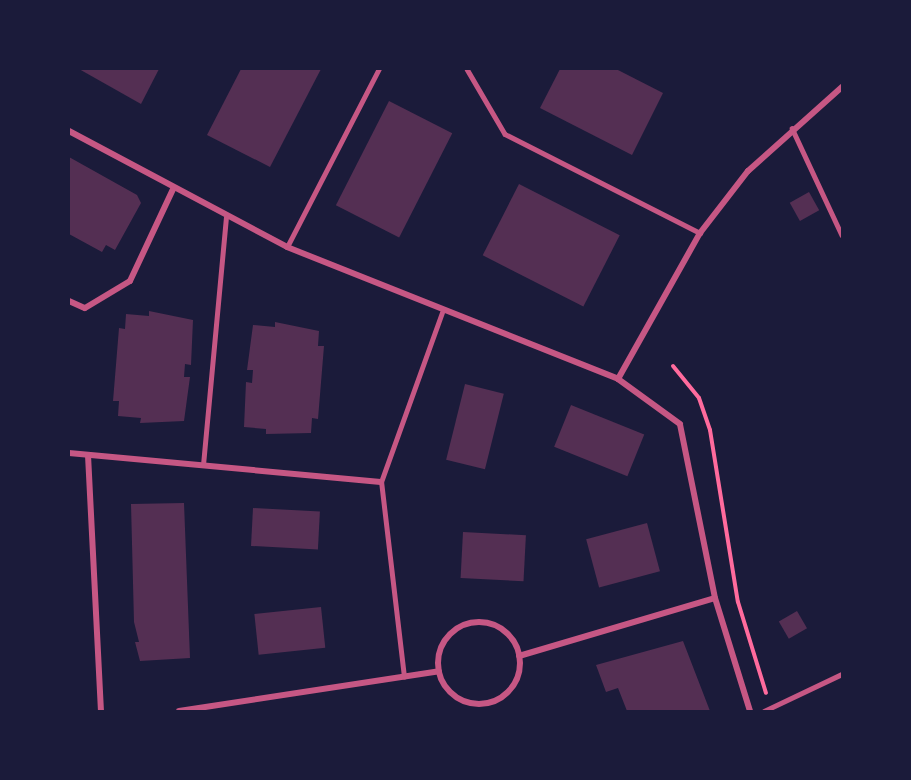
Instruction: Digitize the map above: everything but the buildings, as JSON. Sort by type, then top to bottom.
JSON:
[{"type":"street","points":[[618,379],[700,233],[748,171],[792,128],[842,87]]},
{"type":"street","points":[[69,130],[226,218],[287,247],[442,313],[618,379],[680,424],[715,598],[750,711]]},
{"type":"street","points":[[69,301],[85,308],[130,282],[173,189]]},
{"type":"street","points":[[69,453],[381,482]]},
{"type":"street","points":[[88,455],[102,711]]},
{"type":"street","points":[[519,656],[715,598]]},
{"type":"street","points":[[468,624],[494,626],[514,643],[519,656],[516,682],[497,700],[484,704],[458,698],[439,671],[446,639],[468,624]]},
{"type":"street","points":[[180,711],[439,671]]},
{"type":"lane","points":[[287,247],[378,69]]},
{"type":"lane","points":[[466,69],[505,134],[700,233]]},
{"type":"lane","points":[[792,128],[842,235]]},
{"type":"lane","points":[[203,465],[226,218]]},
{"type":"lane","points":[[404,676],[381,482],[442,313]]},
{"type":"lane","points":[[764,711],[842,674]]},
{"type":"path","points":[[673,366],[699,398],[710,430],[738,602],[771,708]]}]
